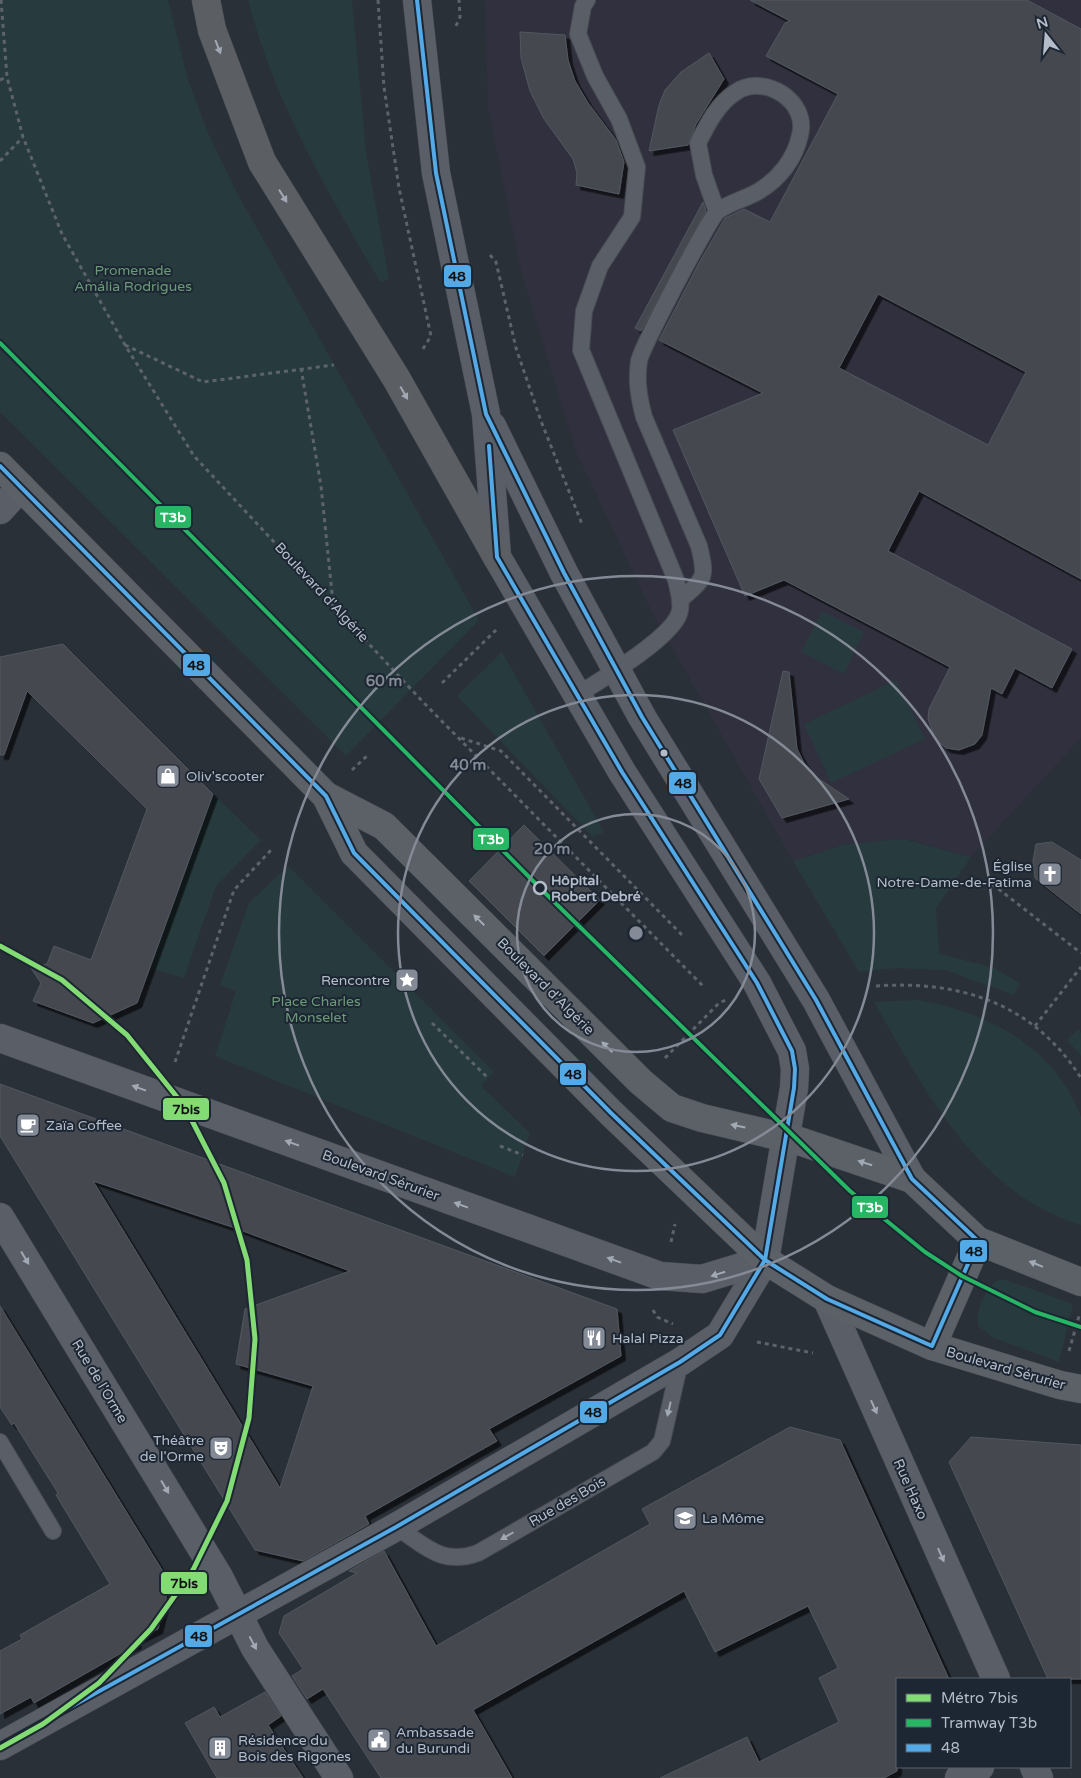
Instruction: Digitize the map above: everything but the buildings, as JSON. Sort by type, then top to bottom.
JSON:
[{"type":"highway","points":[[206,0],[212,30],[262,162],[396,378],[497,557]]},
{"type":"main road","name":"Boulevard d'Algérie","points":[[0,466],[326,796],[384,826],[641,1082],[672,1108],[702,1118],[786,1138]]},
{"type":"main road","name":"Boulevard d'Algérie","points":[[326,796],[354,853],[594,1096],[765,1260],[828,1299],[932,1346]]},
{"type":"main road","points":[[786,1138],[912,1179],[978,1241],[1081,1282]]},
{"type":"main road","points":[[932,1346],[978,1241]]},
{"type":"main road","name":"Boulevard Sérurier","points":[[932,1346],[1060,1385],[1081,1389]]},
{"type":"street","points":[[0,1746],[396,1528],[680,1362],[720,1335],[765,1260],[786,1138],[795,1069],[785,1034],[757,983],[622,772],[497,557],[486,414],[436,172],[417,0]]},
{"type":"street","points":[[486,414],[564,573],[642,717],[812,994],[912,1179]]},
{"type":"street","points":[[0,510],[21,486]]},
{"type":"street","name":"Boulevard Sérurier","points":[[0,1038],[660,1276],[702,1279],[765,1260]]},
{"type":"street","name":"Rue de l'Orme","points":[[0,1217],[220,1577],[255,1648],[339,1778]]},
{"type":"street","name":"Rue Haxo","points":[[828,1299],[996,1678]]},
{"type":"street","points":[[959,1778],[978,1768]]},
{"type":"lane","points":[[577,695],[617,670],[670,629],[680,614],[680,600],[676,580],[581,350],[584,311],[597,275],[632,217],[636,167],[619,120],[595,76],[578,34],[583,6],[587,0]]},
{"type":"lane","points":[[680,600],[702,580],[705,567],[700,546],[644,417],[639,397],[639,360],[645,344],[717,212],[759,191],[777,177],[790,162],[801,134],[799,114],[790,100],[777,90],[759,84],[736,91],[726,99],[698,143],[704,175],[717,212]]},
{"type":"lane","name":"Rue des Bois","points":[[396,1528],[440,1555],[452,1559],[466,1557],[478,1552],[653,1452],[662,1441],[680,1362]]},
{"type":"lane","points":[[0,1442],[53,1531]]},
{"type":"path","name":"Boulevard d'Algérie","points":[[1,0],[7,77],[24,137],[62,234],[125,345],[194,456],[333,602],[423,702],[704,986]]},
{"type":"path","points":[[378,0],[384,87],[399,188],[431,336],[415,361],[396,378]]},
{"type":"path","points":[[454,32],[460,17],[459,0]]},
{"type":"path","points":[[0,80],[7,77]]},
{"type":"path","points":[[0,161],[24,137]]},
{"type":"path","points":[[485,250],[496,262],[516,348],[540,421],[582,525]]},
{"type":"path","points":[[125,345],[204,382],[334,365]]},
{"type":"path","points":[[301,368],[320,486],[333,602]]},
{"type":"path","points":[[442,683],[496,630]]},
{"type":"path","points":[[459,738],[501,751],[688,941]]},
{"type":"path","points":[[352,770],[369,754]]},
{"type":"path","points":[[175,1062],[234,890],[272,850]]},
{"type":"path","points":[[992,884],[1081,953]]},
{"type":"path","points":[[1035,1026],[1081,967]]},
{"type":"path","points":[[876,986],[906,984],[967,992],[1002,1005],[1035,1026],[1073,1066],[1081,1078]]},
{"type":"path","points":[[659,1064],[720,1002]]},
{"type":"path","points":[[432,1023],[488,1078]]},
{"type":"path","points":[[500,1146],[523,1155]]},
{"type":"path","points":[[651,1306],[657,1318],[677,1326]]},
{"type":"path","points":[[756,1341],[819,1354]]},
{"type":"shaded area","points":[[485,0],[1081,0],[1081,738],[971,857],[907,839],[845,844],[793,861],[652,612],[576,452],[521,271],[488,107]]},
{"type":"green space","name":"Promenade Amália Rodrigues","points":[[0,0],[168,0],[188,80],[208,133],[237,193],[479,620],[346,756],[0,412]]},
{"type":"green space","points":[[248,0],[352,0],[366,152],[389,279],[380,282],[304,146],[272,74]]},
{"type":"green space","points":[[822,611],[864,632],[844,674],[801,652]]},
{"type":"green space","points":[[502,652],[604,832],[593,837],[457,696]]},
{"type":"green space","points":[[896,680],[925,739],[831,783],[804,724]]},
{"type":"green space","points":[[213,794],[261,840],[216,886],[184,978],[150,968]]},
{"type":"green space","points":[[904,839],[971,857],[936,908],[939,954],[992,967],[1020,983],[1014,995],[945,970],[897,968],[859,972],[793,861],[845,844]]},
{"type":"green space","name":"Place Charles Monselet","points":[[288,866],[494,1072],[481,1086],[530,1133],[515,1177],[215,1056],[236,991],[220,985],[249,903]]},
{"type":"green space","points":[[917,1000],[943,1005],[993,1023],[1016,1036],[1036,1052],[1054,1071],[1069,1092],[1081,1117],[1081,1225],[1044,1210],[1012,1189],[983,1164],[957,1135],[934,1103],[874,1002]]},
{"type":"green space","points":[[1078,1030],[1081,1033],[1081,1056],[1067,1040]]},
{"type":"green space","points":[[998,1280],[1006,1280],[1073,1304],[1059,1362],[994,1338],[978,1326],[977,1320],[982,1300],[989,1288]]},
{"type":"metro line","name":"7bis","points":[[0,946],[62,980],[127,1035],[185,1107],[224,1183],[247,1260],[255,1339],[249,1418],[227,1501],[193,1570],[151,1629],[99,1683],[43,1724],[0,1748]]},
{"type":"tram line","name":"T3b","points":[[0,343],[541,889],[850,1191],[925,1252],[962,1276],[1035,1312],[1081,1327]]},
{"type":"transit line","name":"48","points":[[0,466],[326,796],[354,853],[611,1113],[765,1260],[827,1299],[932,1346],[978,1241],[912,1179],[816,1000],[642,717],[564,573],[486,414],[436,173],[417,0]]},
{"type":"transit line","name":"48","points":[[0,1746],[396,1527],[680,1362],[720,1335],[765,1260],[794,1088],[795,1069],[792,1051],[757,983],[622,772],[497,557],[489,446]]},
{"type":"place","name":"Oliv'scooter","points":[[168,776]]},
{"type":"place","name":"Église Notre-Dame-de-Fatima","points":[[1050,874]]},
{"type":"place","name":"Hôpital Robert Debré","points":[[540,888]]},
{"type":"place","name":"Rencontre","points":[[407,980]]},
{"type":"place","name":"Zaïa Coffee","points":[[28,1125]]},
{"type":"place","name":"Halal Pizza","points":[[594,1338]]},
{"type":"place","name":"Théâtre de l'Orme","points":[[221,1448]]},
{"type":"place","name":"La Môme","points":[[685,1518]]},
{"type":"place","name":"Ambassade du Burundi","points":[[379,1740]]},
{"type":"place","name":"Résidence du Bois des Rigones","points":[[220,1748]]}]
